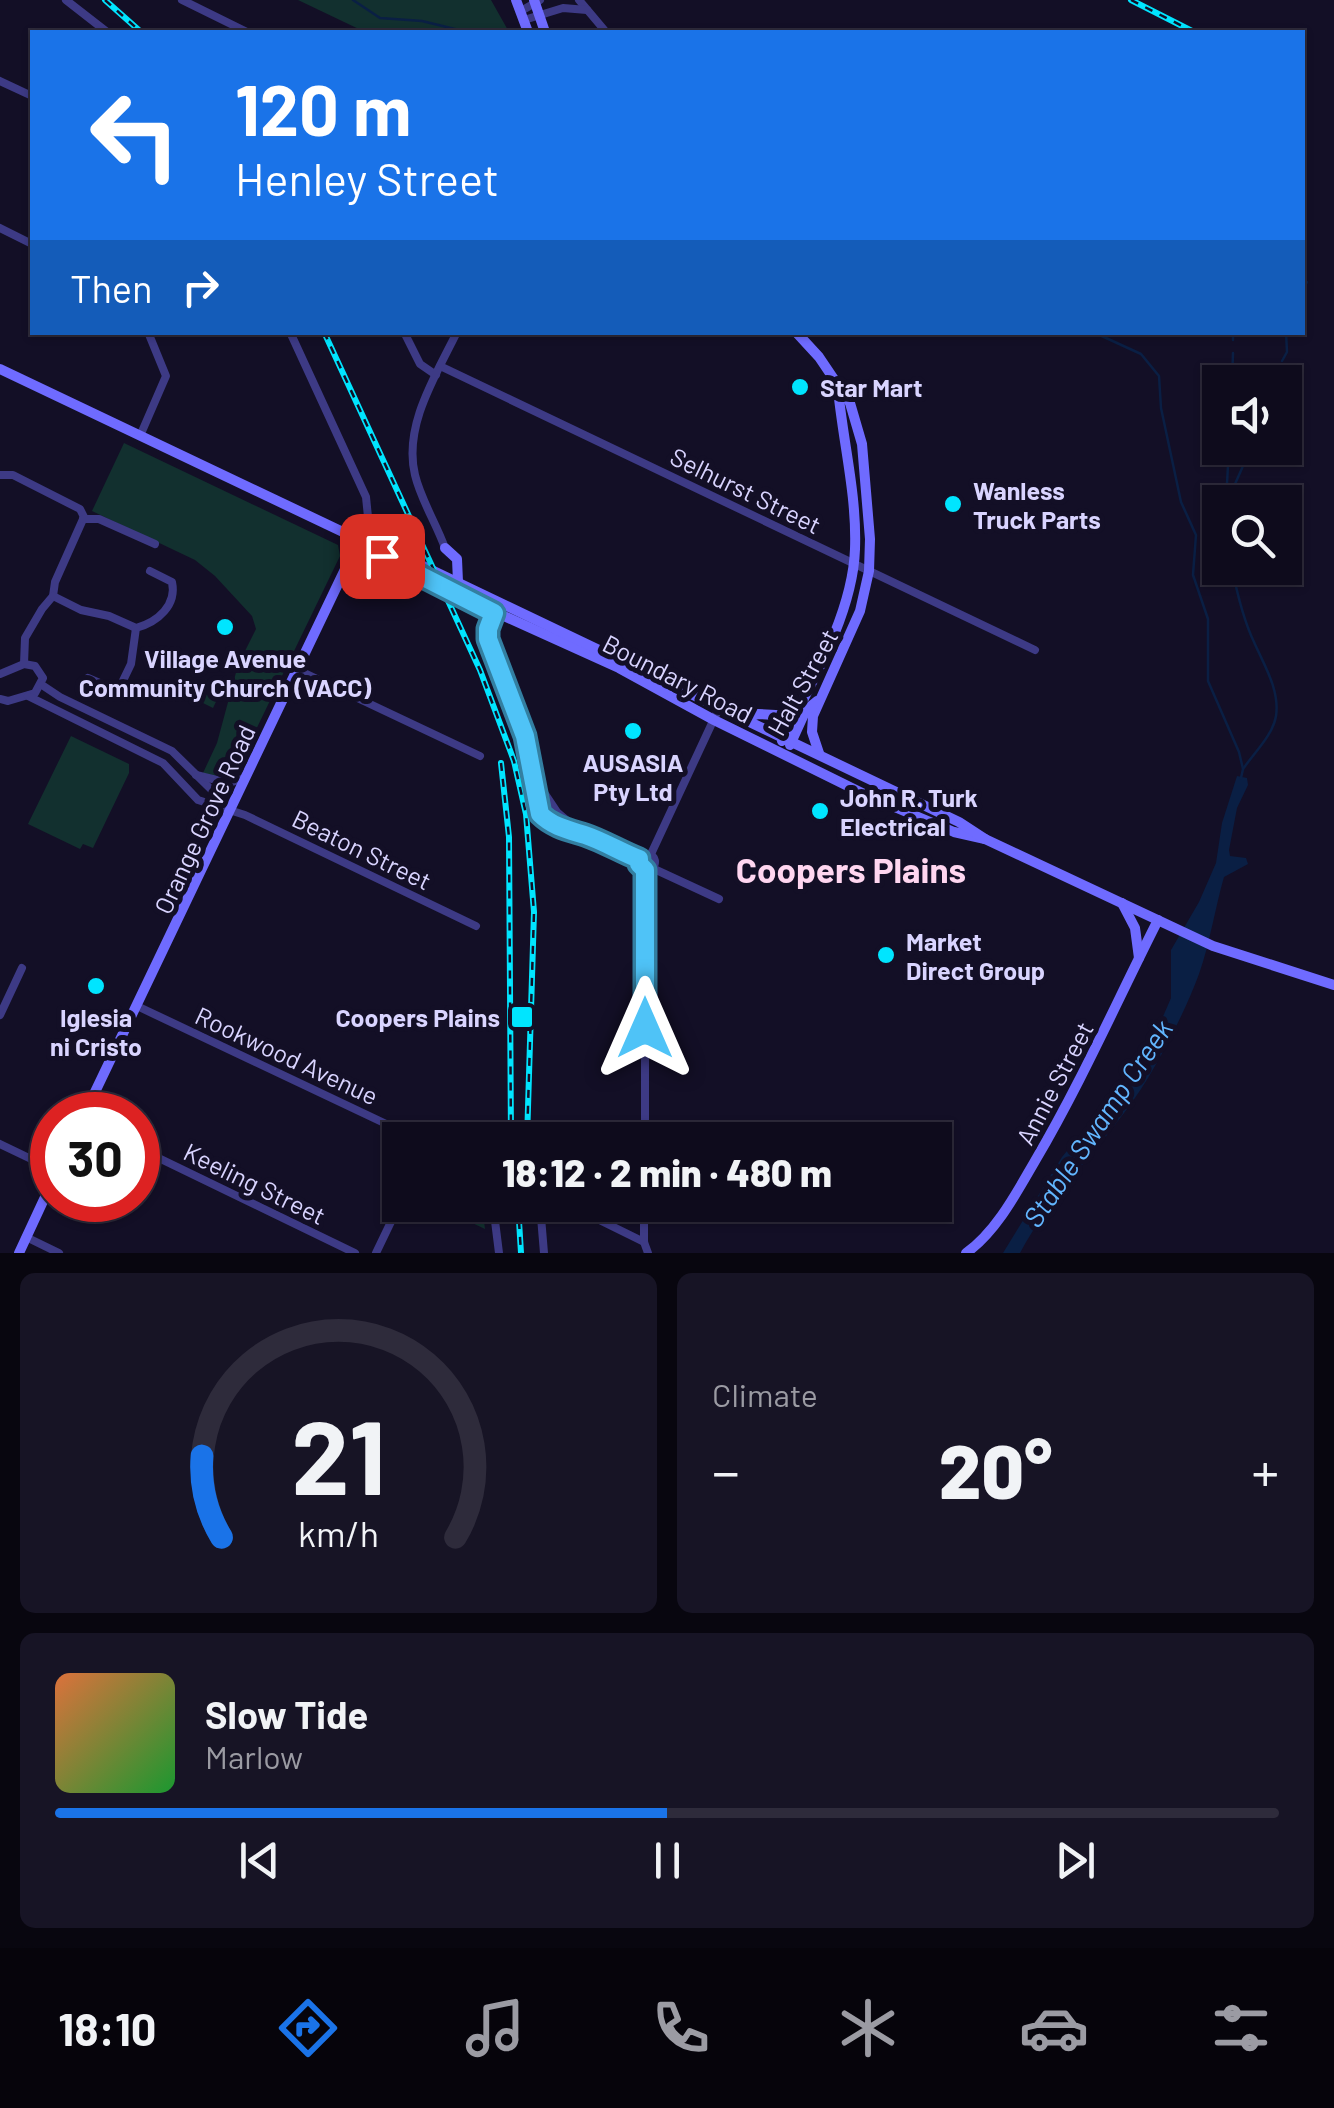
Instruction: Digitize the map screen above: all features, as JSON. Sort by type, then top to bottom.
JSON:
[{"type":"main road","points":[[537,4],[544,30]]},
{"type":"main road","name":"Halt Street","points":[[781,752],[806,710],[822,697],[854,627],[869,572],[870,523],[862,444],[850,403],[799,335]]},
{"type":"main road","name":"Boundary Road","points":[[0,369],[358,540],[371,551],[494,613],[610,664],[894,808],[954,832],[985,839]]},
{"type":"main road","name":"Halt Street","points":[[788,738],[794,716],[844,608],[854,564],[854,516],[838,388]]},
{"type":"main road","name":"Boundary Road","points":[[358,540],[375,543],[746,718],[985,839],[1212,946],[1334,985]]},
{"type":"main road","name":"Orange Grove Road","points":[[95,1092],[358,540]]},
{"type":"main road","points":[[445,548],[457,559],[458,582]]},
{"type":"main road","points":[[819,754],[812,724],[822,697]]},
{"type":"main road","points":[[746,718],[758,714],[794,716]]},
{"type":"main road","points":[[1122,903],[1135,928],[1139,959]]},
{"type":"main road","name":"Annie Street","points":[[966,1253],[977,1246],[1017,1193],[1065,1108],[1158,920]]},
{"type":"main road","points":[[18,1253],[33,1222]]},
{"type":"street","points":[[66,0],[104,30]]},
{"type":"street","points":[[182,0],[243,30]]},
{"type":"street","points":[[579,0],[604,30]]},
{"type":"street","points":[[520,10],[537,4],[587,10]]},
{"type":"street","points":[[0,81],[30,95]]},
{"type":"street","points":[[0,228],[30,243]]},
{"type":"street","points":[[140,436],[166,376],[149,335]]},
{"type":"street","points":[[291,335],[366,497],[368,513],[358,540]]},
{"type":"street","points":[[406,335],[420,364],[438,370]]},
{"type":"street","points":[[445,548],[412,461],[418,421],[456,335]]},
{"type":"street","name":"Selhurst Street","points":[[438,370],[1035,650]]},
{"type":"street","points":[[0,474],[14,476],[80,509],[84,519],[55,582],[53,596],[25,638],[24,664]]},
{"type":"street","points":[[84,519],[99,519],[155,544]]},
{"type":"street","points":[[136,628],[162,614],[173,593],[172,582],[150,571]]},
{"type":"street","points":[[53,596],[136,628]]},
{"type":"street","points":[[494,613],[488,639],[521,723],[535,778],[537,806],[543,817],[639,859]]},
{"type":"street","points":[[118,691],[131,664],[136,628]]},
{"type":"street","points":[[0,674],[24,664],[40,671],[42,685],[60,697],[172,751],[230,808]]},
{"type":"street","points":[[296,669],[480,756]]},
{"type":"street","points":[[88,678],[132,697]]},
{"type":"street","points":[[1,700],[28,696],[42,685]]},
{"type":"street","points":[[28,696],[163,763],[198,800],[230,808]]},
{"type":"street","points":[[651,854],[720,706]]},
{"type":"street","points":[[196,775],[229,782],[244,778]]},
{"type":"street","name":"Beaton Street","points":[[230,808],[476,926]]},
{"type":"street","points":[[639,859],[651,854]]},
{"type":"street","points":[[645,1122],[649,869],[655,861],[651,854]]},
{"type":"street","points":[[639,859],[639,864],[649,869],[720,898]]},
{"type":"street","points":[[0,1015],[22,968]]},
{"type":"street","name":"Rookwood Avenue","points":[[137,1006],[382,1122]]},
{"type":"street","points":[[0,1144],[30,1158]]},
{"type":"street","name":"Keeling Street","points":[[160,1159],[355,1253]]},
{"type":"street","points":[[376,1253],[391,1222]]},
{"type":"street","points":[[495,1222],[499,1253]]},
{"type":"street","points":[[541,1222],[544,1253]]},
{"type":"street","points":[[603,1222],[644,1242]]},
{"type":"street","points":[[644,1222],[648,1253]]},
{"type":"street","points":[[26,1238],[59,1253]]},
{"type":"green space","points":[[298,0],[491,0],[508,30],[361,30]]},
{"type":"green space","points":[[124,443],[338,545],[340,556],[235,773],[220,778],[203,773],[217,743],[238,665],[256,629],[252,616],[195,560],[92,511]]},
{"type":"green space","points":[[205,679],[223,687],[213,708],[195,699]]},
{"type":"green space","points":[[71,736],[129,764],[129,773],[93,848],[83,844],[80,849],[28,824]]},
{"type":"water","points":[[1237,776],[1247,778],[1248,785],[1237,808],[1229,850],[1230,856],[1246,858],[1248,864],[1224,877],[1203,962],[1176,1027],[1133,1101],[1049,1207],[1020,1253],[1003,1253],[1062,1157],[1135,1069],[1152,1042],[1171,998],[1171,950],[1216,863],[1222,823]]},
{"type":"waterway","name":"Stable Swamp Creek","points":[[353,0],[380,18],[422,21],[459,30]]},
{"type":"waterway","name":"Stable Swamp Creek","points":[[1100,335],[1141,354],[1159,376],[1161,408],[1181,502],[1196,535],[1193,575],[1208,619],[1208,681],[1239,752],[1241,778]]},
{"type":"waterway","points":[[1233,335],[1233,340]]},
{"type":"waterway","points":[[1282,361],[1287,352],[1286,335]]},
{"type":"waterway","points":[[1233,353],[1233,365]]},
{"type":"waterway","points":[[1227,485],[1228,465]]},
{"type":"waterway","points":[[1235,485],[1243,465]]},
{"type":"waterway","points":[[1236,585],[1277,706],[1271,730],[1243,769]]},
{"type":"railway","points":[[105,0],[139,30]]},
{"type":"railway","points":[[1131,0],[1190,30]]},
{"type":"railway","points":[[325,335],[480,670],[514,761],[526,814],[534,912],[528,1122]]},
{"type":"railway","points":[[501,763],[509,837],[511,1122]]},
{"type":"railway","points":[[519,1222],[521,1253]]},
{"type":"place","name":"Star Mart","points":[[800,387]]},
{"type":"place","name":"Wanless Truck Parts","points":[[953,504]]},
{"type":"place","name":"Village Avenue Community Church (VACC)","points":[[225,627]]},
{"type":"place","name":"AUSASIA Pty Ltd","points":[[633,731]]},
{"type":"place","name":"John R. Turk Electrical","points":[[820,811]]},
{"type":"place","name":"Market Direct Group","points":[[886,955]]},
{"type":"place","name":"Iglesia ni Cristo","points":[[96,986]]},
{"type":"place","name":"Coopers Plains","points":[[522,1017]]},
{"type":"district","name":"Coopers Plains","points":[[851,869]]},
{"type":"route","points":[[382,556],[494,613],[488,639],[525,736],[540,814],[573,833],[639,859],[645,870],[645,1028]]}]
